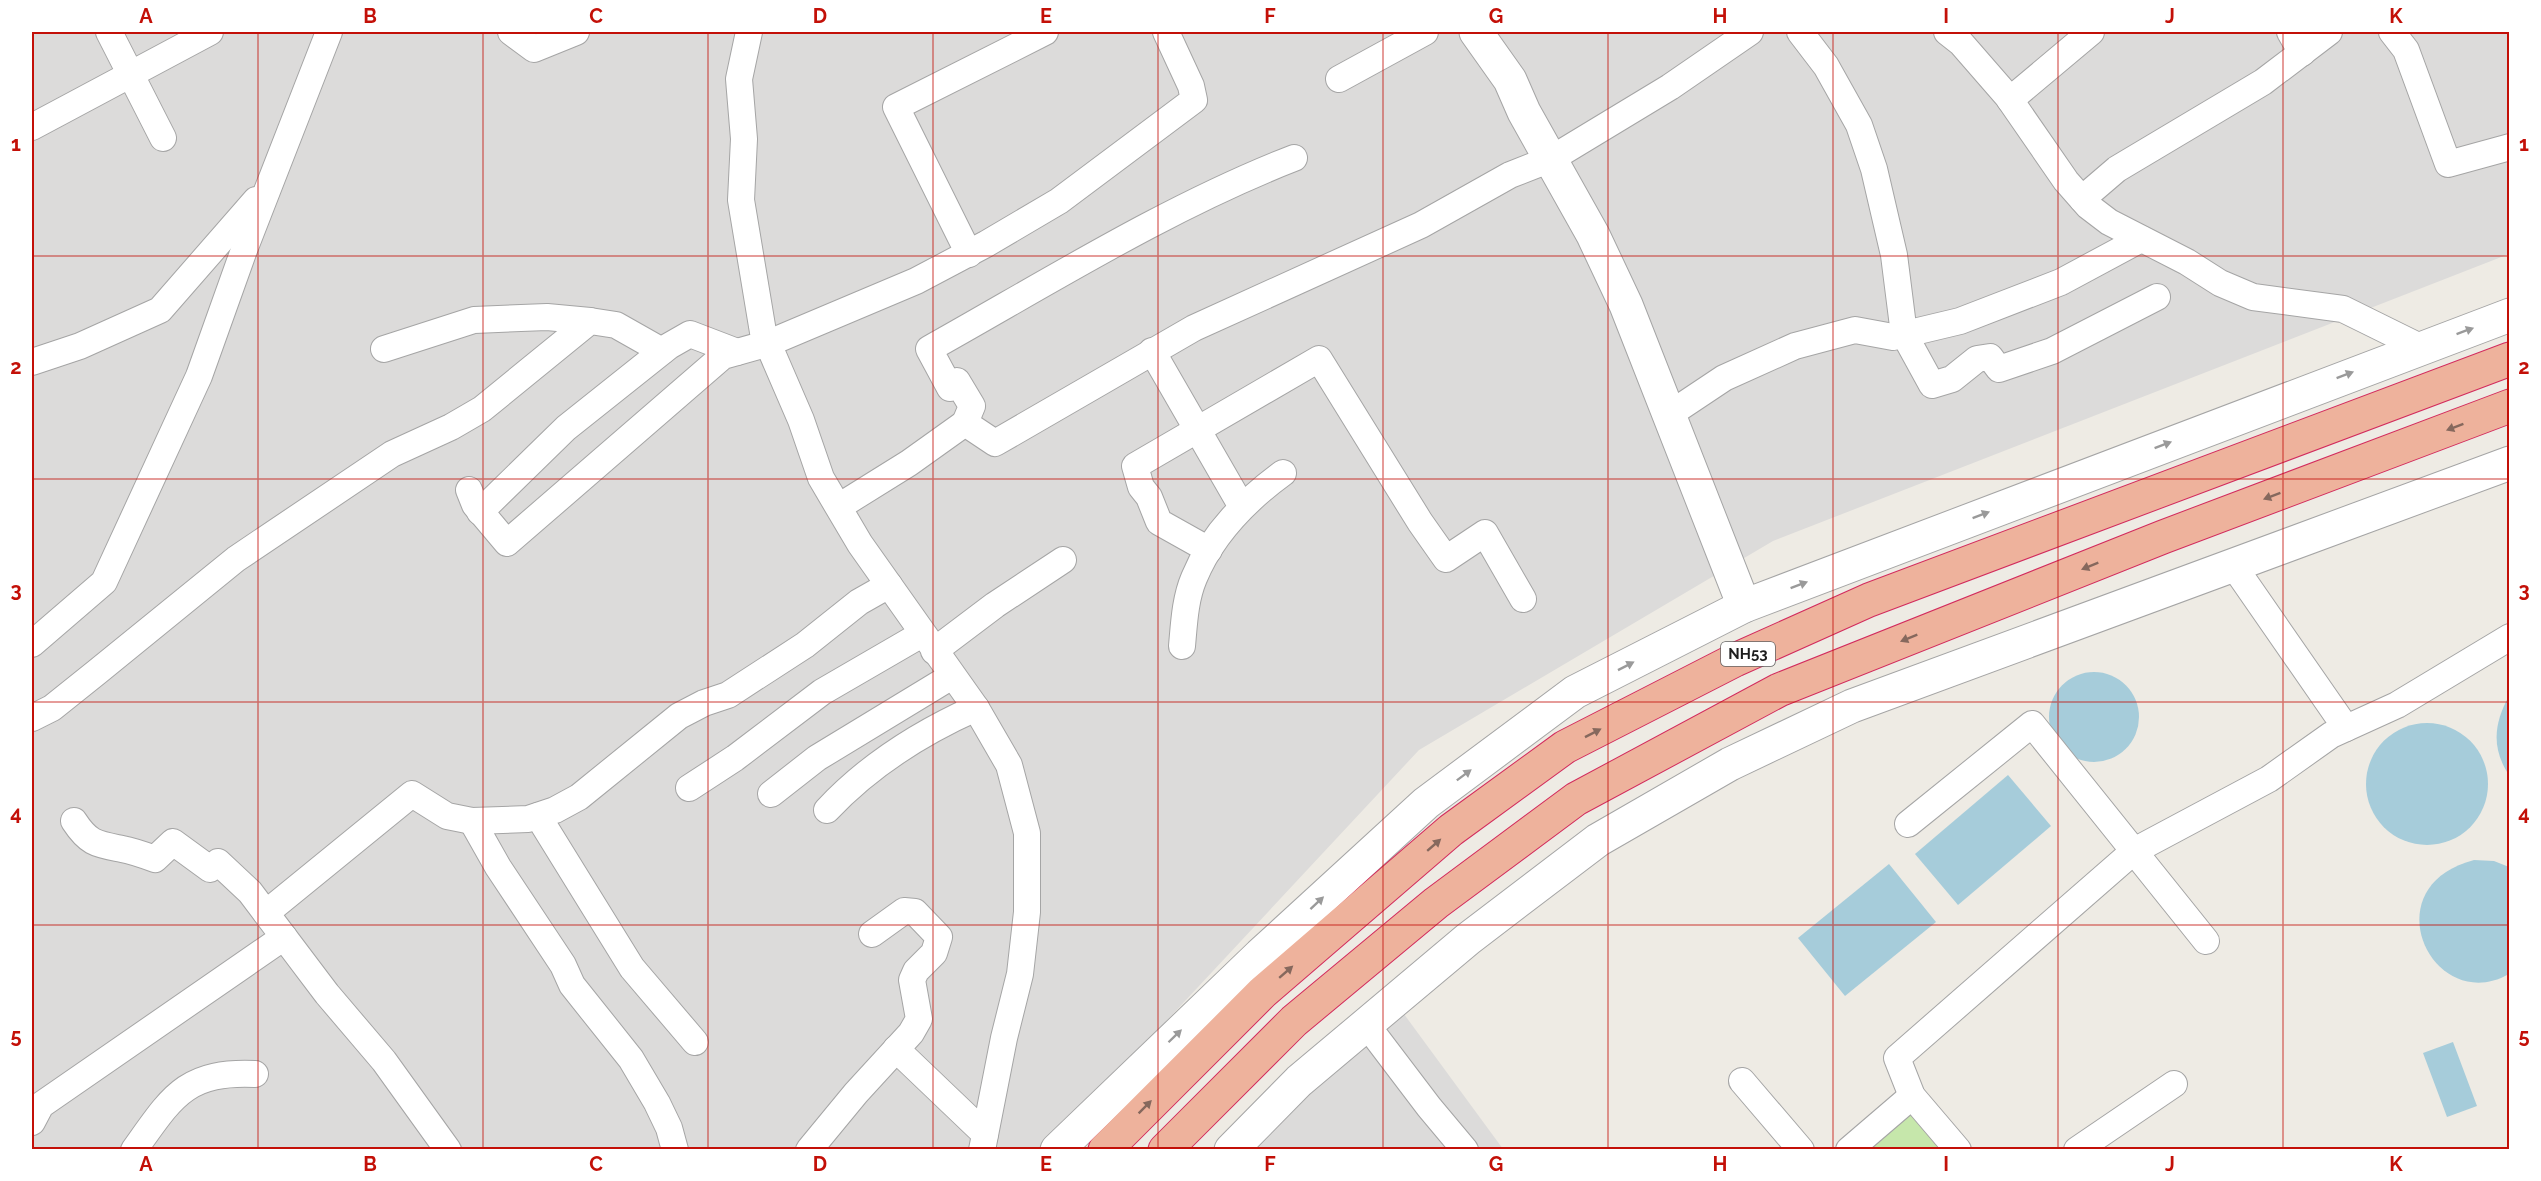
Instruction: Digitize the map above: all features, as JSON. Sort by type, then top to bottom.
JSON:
[{"type":"highway","name":"NH53","points":[[1105,1149],[1263,992],[1450,830],[1565,747],[1735,660],[1869,600],[2510,359]]},
{"type":"highway","name":"NH53","points":[[1165,1149],[1294,1021],[1436,903],[1576,799],[1779,690],[2163,537],[2510,406]]},
{"type":"street","points":[[109,32],[163,138]]},
{"type":"street","points":[[32,127],[210,32]]},
{"type":"street","points":[[32,644],[104,582],[199,376],[272,177],[329,32]]},
{"type":"street","points":[[511,32],[534,49],[576,32]]},
{"type":"street","points":[[749,32],[739,79],[744,139],[741,200],[764,332],[801,420],[820,478],[840,506],[860,544],[976,708],[1009,765],[1027,833],[1027,912],[1020,974],[1004,1038],[983,1142]]},
{"type":"street","points":[[969,254],[896,107],[1045,32]]},
{"type":"street","points":[[1339,79],[1425,32]]},
{"type":"street","points":[[1476,32],[1510,80],[1593,235],[1626,305],[1744,606]]},
{"type":"street","points":[[965,423],[995,443],[1152,351],[1258,296],[1421,225],[1510,175],[1551,159],[1670,87],[1750,32]]},
{"type":"street","points":[[1800,32],[1826,66],[1859,125],[1874,169],[1894,255],[1904,334],[1932,385],[1952,379],[1977,359],[1990,357],[1999,369],[2052,351],[2157,297]]},
{"type":"street","points":[[1947,32],[1961,43],[2010,100],[2050,160],[2082,199],[2109,222],[2187,262],[2220,283],[2253,297],[2343,309],[2420,347]]},
{"type":"street","points":[[2010,100],[2091,32]]},
{"type":"street","points":[[2082,199],[2117,169],[2263,82],[2296,42],[2329,32]]},
{"type":"street","points":[[2392,32],[2406,50],[2448,164],[2510,147]]},
{"type":"street","points":[[737,352],[690,334],[662,351],[475,501],[507,543],[662,406],[723,356],[769,344],[916,281],[969,254],[1059,201],[1194,100],[1191,86],[1170,33]]},
{"type":"street","points":[[840,506],[909,463],[965,423],[972,406],[957,381],[950,388],[929,349],[1192,204],[1242,179],[1294,158]]},
{"type":"street","points":[[32,362],[80,346],[160,309],[248,211],[272,177]]},
{"type":"street","points":[[1670,414],[1724,378],[1795,346],[1855,330],[1893,337],[1960,321],[2032,295],[2090,268],[2141,239]]},
{"type":"street","points":[[1057,1149],[1260,955],[1426,803],[1575,692],[1744,606],[2420,347],[2510,315]]},
{"type":"street","points":[[384,349],[474,320],[547,317],[616,325],[662,351]]},
{"type":"street","points":[[32,718],[52,708],[236,559],[392,454],[451,428],[482,409],[590,321]]},
{"type":"street","points":[[1152,351],[1242,507]]},
{"type":"street","points":[[1209,550],[1159,522],[1149,497],[1141,487],[1135,466],[1319,359],[1420,522],[1446,559],[1485,533],[1523,598]]},
{"type":"street","points":[[1231,1149],[1299,1081],[1468,939],[1598,840],[1730,764],[1852,706],[2510,463]]},
{"type":"street","points":[[1182,646],[1194,578],[1220,531],[1242,507],[1283,473]]},
{"type":"street","points":[[689,788],[735,758],[822,692],[928,642],[995,605],[1063,560]]},
{"type":"street","points":[[2233,565],[2346,728]]},
{"type":"street","points":[[267,914],[412,794],[447,816],[472,821],[528,819],[579,797],[679,716],[704,703],[728,695],[805,645],[859,602],[889,585]]},
{"type":"street","points":[[1958,1149],[1912,1096],[1897,1058],[2134,851],[2269,779],[2331,735],[2397,705],[2510,637]]},
{"type":"street","points":[[771,794],[817,758],[952,676]]},
{"type":"street","points":[[827,810],[845,790],[896,751],[930,729],[976,708]]},
{"type":"street","points":[[1908,824],[2032,724],[2206,941]]},
{"type":"street","points":[[538,816],[632,968],[695,1042]]},
{"type":"street","points":[[74,821],[83,834],[101,847],[123,849],[155,859],[173,842],[210,868],[218,862],[250,892],[327,994],[384,1061],[448,1149]]},
{"type":"street","points":[[472,821],[498,867],[563,965],[572,985],[631,1059],[657,1103],[669,1128],[675,1149]]},
{"type":"street","points":[[809,1149],[911,1033],[919,1019],[912,980],[916,971],[934,953],[939,937],[915,912],[904,911],[872,934]]},
{"type":"street","points":[[32,1122],[41,1105],[284,937]]},
{"type":"street","points":[[1366,1024],[1429,1107],[1465,1149]]},
{"type":"street","points":[[896,1049],[983,1142]]},
{"type":"street","points":[[134,1149],[165,1107],[181,1090],[208,1076],[255,1074]]},
{"type":"street","points":[[1742,1082],[1801,1149]]},
{"type":"street","points":[[2077,1149],[2175,1084]]},
{"type":"street","points":[[1849,1149],[1912,1096]]},
{"type":"shaded area","points":[[32,32],[2509,32],[2509,254],[1773,541],[1419,750],[1047,1149],[32,1149]]},
{"type":"shaded area","points":[[1390,995],[1503,1149],[1253,1150]]},
{"type":"green space","points":[[1913,1112],[1946,1150],[1861,1150]]},
{"type":"water","points":[[2094,672],[2111,676],[2126,685],[2135,700],[2139,717],[2135,734],[2126,749],[2111,758],[2094,762],[2077,758],[2062,749],[2053,734],[2049,717],[2053,700],[2062,685],[2077,676]]},
{"type":"water","points":[[2509,696],[2509,775],[2499,755],[2497,736],[2500,716]]},
{"type":"water","points":[[2427,723],[2450,727],[2470,741],[2484,761],[2488,784],[2484,807],[2470,827],[2450,841],[2427,845],[2404,841],[2384,827],[2370,807],[2366,784],[2370,761],[2384,741],[2404,727]]},
{"type":"water","points":[[2008,775],[2051,826],[1958,905],[1915,854]]},
{"type":"water","points":[[2474,860],[2494,861],[2509,867],[2509,974],[2481,983],[2457,978],[2437,964],[2424,943],[2419,919],[2425,895],[2443,874]]},
{"type":"water","points":[[1889,864],[1936,922],[1845,996],[1798,938]]},
{"type":"water","points":[[2453,1042],[2477,1106],[2447,1117],[2423,1053]]}]
